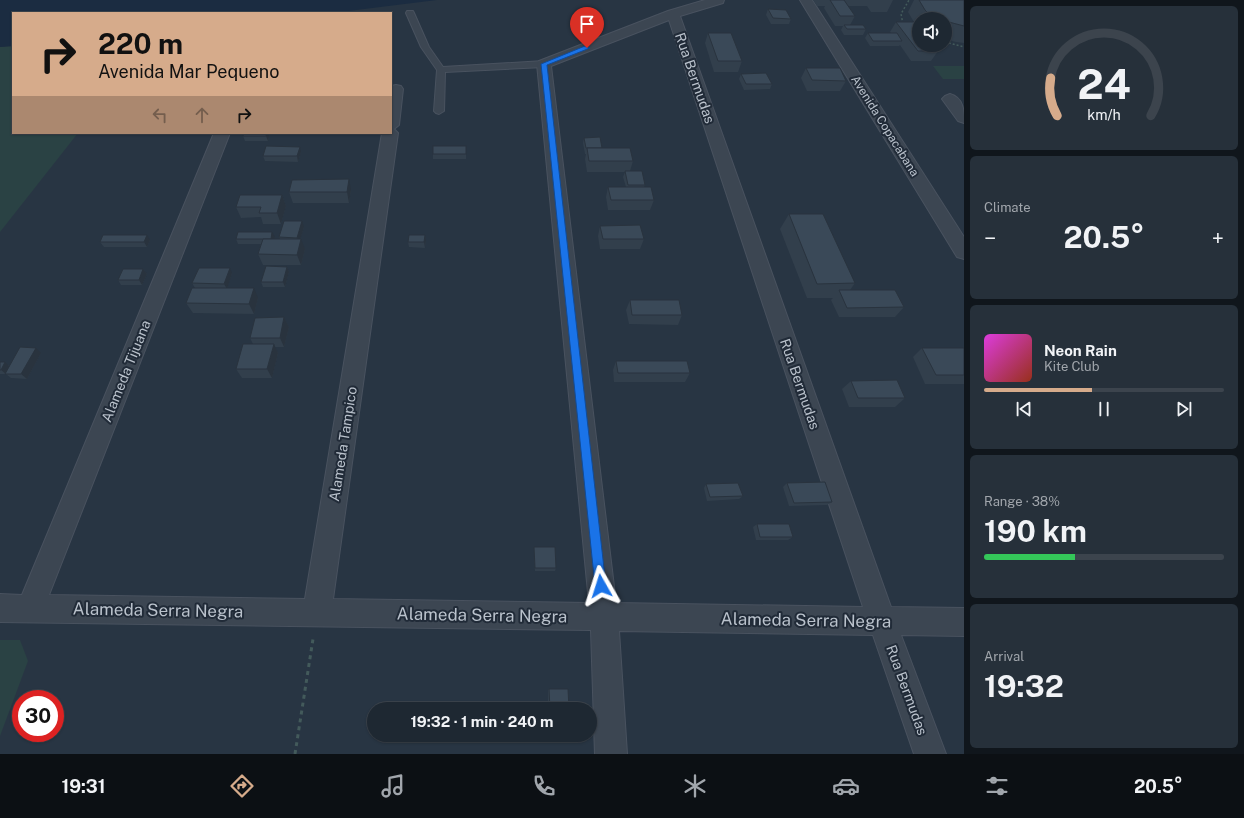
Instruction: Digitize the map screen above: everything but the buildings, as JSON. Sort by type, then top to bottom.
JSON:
[{"type":"street","points":[[611,754],[604,617],[544,64],[672,14],[718,0]]},
{"type":"street","name":"Avenida Copacabana","points":[[806,0],[964,252]]},
{"type":"street","name":"Rua Bermudas","points":[[672,14],[882,621],[930,754]]},
{"type":"street","points":[[392,118],[396,89]]},
{"type":"street","points":[[950,99],[964,118]]},
{"type":"street","name":"Alameda Tijuana","points":[[30,609],[222,134]]},
{"type":"street","name":"Alameda Tampico","points":[[317,612],[390,134]]},
{"type":"street","name":"Alameda Serra Negra","points":[[0,608],[964,622]]},
{"type":"lane","points":[[410,13],[425,47],[441,70],[439,111]]},
{"type":"lane","points":[[441,70],[544,64]]},
{"type":"path","points":[[907,27],[902,23],[900,16],[909,0]]},
{"type":"path","points":[[952,44],[964,47]]},
{"type":"path","points":[[295,754],[317,612]]},
{"type":"green space","points":[[12,46],[12,134],[77,134],[0,232],[0,47]]},
{"type":"green space","points":[[933,66],[964,66],[964,79],[943,79]]},
{"type":"green space","points":[[0,640],[20,640],[28,661],[17,690],[12,690],[12,704],[0,736]]},
{"type":"water","points":[[0,0],[437,0],[340,12],[12,12],[12,46],[0,47]]},
{"type":"route","points":[[587,48],[544,64],[601,586]]}]
